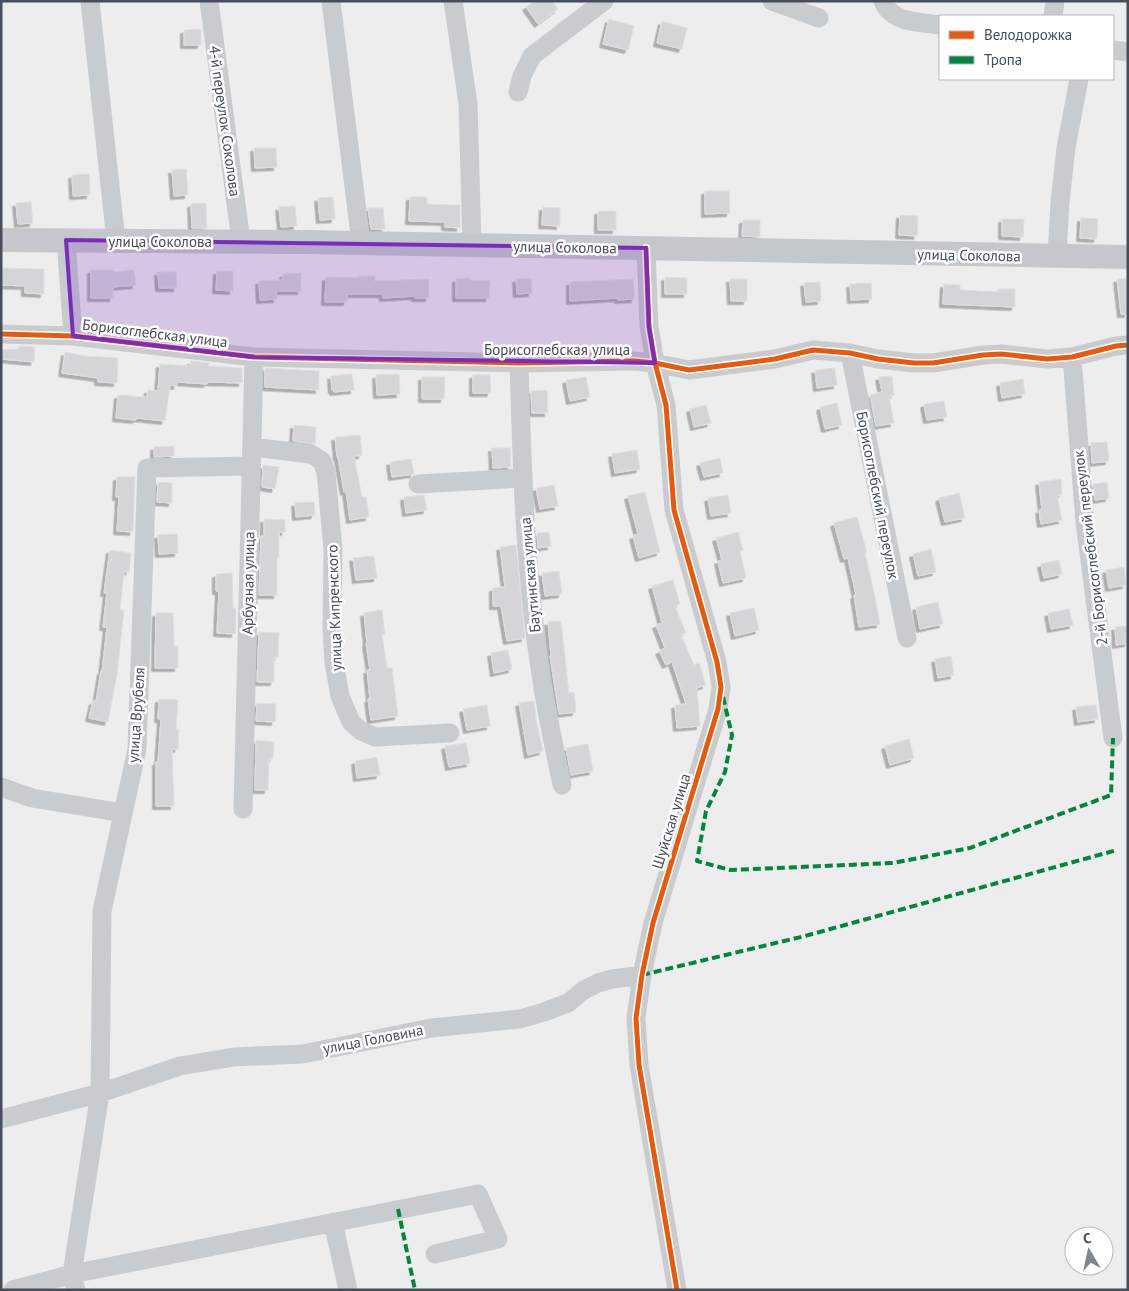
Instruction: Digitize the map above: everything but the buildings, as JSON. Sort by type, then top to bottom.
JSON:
[{"type":"main road","name":"улица Соколова","points":[[1,240],[241,241],[1128,257]]},
{"type":"street","points":[[90,1],[116,241]]},
{"type":"street","name":"4-й переулок Соколова","points":[[209,1],[241,241]]},
{"type":"street","points":[[331,1],[361,243]]},
{"type":"street","points":[[453,1],[468,104],[472,245]]},
{"type":"street","points":[[518,92],[522,76],[532,56],[604,1]]},
{"type":"street","points":[[772,1],[819,18]]},
{"type":"street","points":[[883,1],[886,8],[902,20],[939,25]]},
{"type":"street","points":[[1054,15],[1055,1]]},
{"type":"street","points":[[1114,50],[1128,52]]},
{"type":"street","points":[[1057,256],[1066,148],[1078,80]]},
{"type":"street","points":[[66,240],[73,336]]},
{"type":"street","name":"Шуйская улица","points":[[646,248],[649,327],[655,363],[666,405],[674,510],[716,662],[720,687],[718,709],[653,923],[636,1018],[639,1065],[678,1290]]},
{"type":"street","name":"Борисоглебская улица","points":[[1,334],[73,336],[254,357],[519,363],[634,361],[689,370],[775,359],[813,350],[850,353],[878,359],[914,363],[933,363],[1001,354],[1047,359],[1072,357],[1116,346],[1128,345]]},
{"type":"street","name":"Борисоглебский переулок","points":[[850,353],[907,638]]},
{"type":"street","name":"Арбузная улица","points":[[243,809],[254,357]]},
{"type":"street","name":"2-й Борисоглебский переулок","points":[[1072,357],[1085,522],[1113,738]]},
{"type":"street","name":"Баутинская улица","points":[[519,363],[522,478],[537,646],[550,727],[562,785]]},
{"type":"street","name":"улица Кипренского","points":[[251,457],[311,454],[322,461],[326,472],[333,550],[332,628],[334,664],[340,696],[351,722],[361,731],[375,738],[450,733]]},
{"type":"street","name":"улица Врубеля","points":[[74,1282],[100,1093],[102,911],[137,748],[147,468],[251,457]]},
{"type":"street","points":[[418,484],[522,478]]},
{"type":"street","points":[[1,787],[32,798],[123,813]]},
{"type":"street","name":"улица Головина","points":[[1,1119],[100,1093],[180,1066],[234,1057],[303,1054],[431,1028],[520,1019],[568,1003],[584,990],[598,983],[642,976]]},
{"type":"street","points":[[13,1290],[74,1282],[333,1222],[478,1194],[498,1239],[435,1254]]},
{"type":"street","points":[[333,1222],[348,1290]]},
{"type":"highlighted area","points":[[66,240],[646,248],[649,327],[655,363],[254,357],[73,336]]},
{"type":"marked path","points":[[723,697],[732,735],[725,772],[706,811],[697,861],[730,870],[893,863],[970,848],[1111,795],[1113,738]]},
{"type":"marked path","points":[[642,975],[805,936],[1117,850]]},
{"type":"marked path","points":[[398,1209],[415,1290]]},
{"type":"cycle path","points":[[646,248],[649,327],[655,363],[666,405],[674,510],[717,662],[721,687],[718,709],[653,923],[642,975],[636,1018],[639,1065],[677,1290]]},
{"type":"cycle path","points":[[1,334],[73,336],[254,357],[519,363],[634,361],[689,370],[775,359],[813,350],[850,353],[878,359],[914,363],[933,363],[1001,354],[1047,359],[1072,357],[1116,346],[1128,345]]}]
